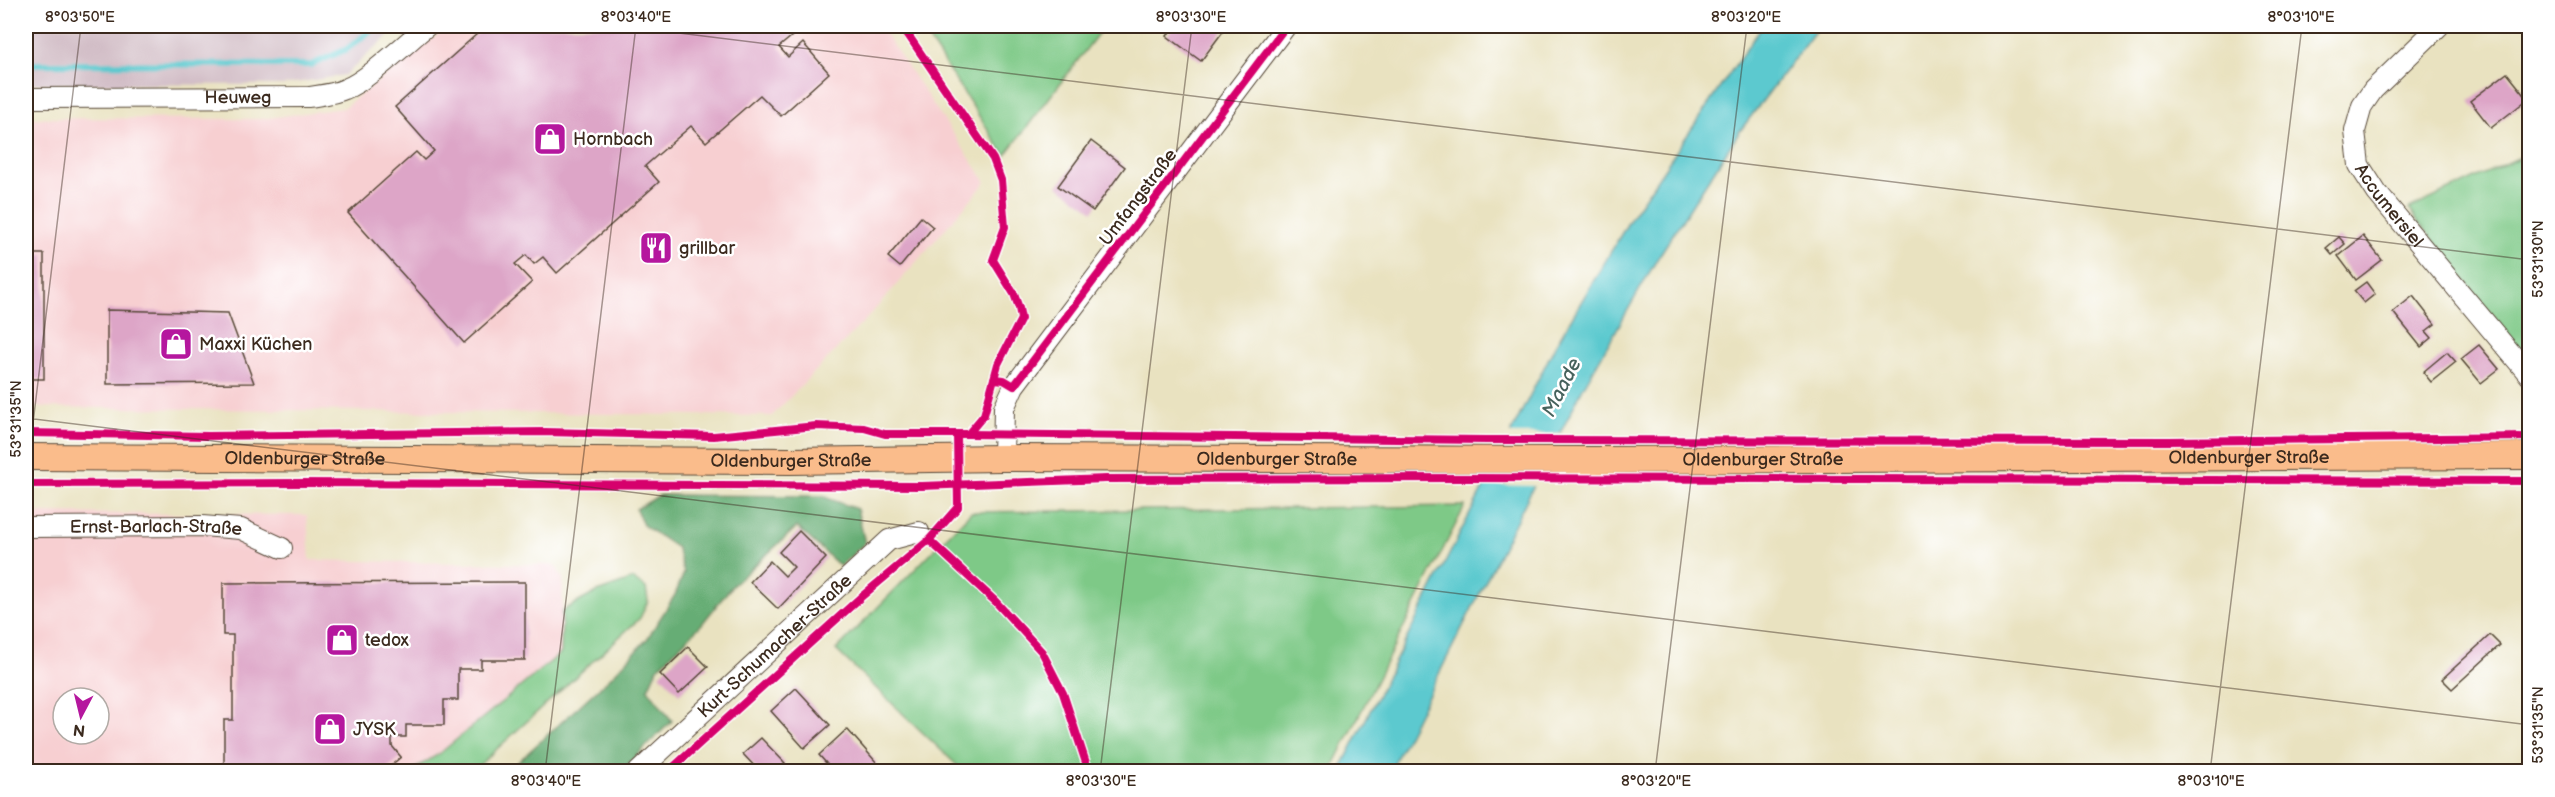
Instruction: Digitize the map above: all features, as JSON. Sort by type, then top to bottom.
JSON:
[{"type":"main road","name":"Oldenburger Straße","points":[[26,457],[411,460],[1003,458],[1561,460],[2529,456]]},
{"type":"street","name":"Heuweg","points":[[26,98],[309,97],[328,94],[348,89],[427,26]]},
{"type":"street","name":"Umfangstraße","points":[[1003,458],[1004,408],[1014,386],[1286,26]]},
{"type":"street","name":"Accumersiel","points":[[2439,26],[2373,90],[2362,106],[2355,131],[2359,165],[2377,193],[2529,376]]},
{"type":"street","name":"Ernst-Barlach-Straße","points":[[26,526],[202,526],[242,529],[282,548]]},
{"type":"street","name":"Kurt-Schumacher-Straße","points":[[638,771],[889,540],[919,532]]},
{"type":"shaded area","points":[[26,26],[399,26],[345,75],[283,85],[26,84]]},
{"type":"shaded area","points":[[449,26],[880,26],[986,182],[871,314],[772,416],[26,407],[26,118],[260,119],[343,108]]},
{"type":"shaded area","points":[[26,513],[307,515],[310,560],[555,565],[563,579],[561,652],[439,754],[411,771],[26,772]]},
{"type":"green space","points":[[920,26],[1104,26],[1005,156]]},
{"type":"green space","points":[[2529,153],[2529,362],[2409,209]]},
{"type":"green space","points":[[660,495],[822,496],[857,509],[865,543],[840,566],[797,527],[732,586],[702,624],[657,669],[648,689],[672,721],[621,771],[508,771],[613,675],[647,639],[675,595],[684,573],[677,548],[643,525],[636,509]]},
{"type":"green space","points":[[1465,506],[1331,771],[963,771],[836,650],[971,512]]},
{"type":"green space","points":[[633,579],[646,588],[648,601],[640,618],[475,769],[469,772],[411,771],[439,754],[561,653],[562,611],[597,592]]},
{"type":"water","name":"Maade","points":[[1762,26],[1819,26],[1740,131],[1659,256],[1583,388],[1390,771],[1339,772],[1555,346],[1632,216]]},
{"type":"pier","points":[[1507,434],[1563,434],[1538,486],[1481,485]]},
{"type":"building","name":"Hornbach","points":[[486,26],[804,26],[779,47],[788,57],[803,43],[829,73],[781,116],[760,95],[706,142],[691,126],[645,166],[659,182],[557,273],[543,257],[534,264],[526,255],[515,264],[532,282],[464,343],[348,213],[416,152],[424,160],[434,151],[395,107]]},
{"type":"building","points":[[1174,26],[1227,26],[1201,61],[1167,36]]},
{"type":"building","points":[[2507,73],[2528,99],[2491,128],[2470,101]]},
{"type":"building","points":[[1091,141],[1125,167],[1093,211],[1058,186]]},
{"type":"building","points":[[921,217],[933,227],[900,267],[888,257]]},
{"type":"building","points":[[2363,236],[2382,260],[2356,280],[2338,256]]},
{"type":"building","points":[[2339,237],[2345,244],[2332,255],[2326,248]]},
{"type":"building","points":[[26,254],[44,254],[44,379],[26,379]]},
{"type":"building","points":[[2366,282],[2375,294],[2364,303],[2354,291]]},
{"type":"building","points":[[2413,296],[2435,324],[2426,331],[2432,338],[2421,347],[2393,312]]},
{"type":"building","points":[[107,310],[228,313],[254,383],[107,384]]},
{"type":"building","points":[[2479,345],[2499,369],[2481,383],[2461,359]]},
{"type":"building","points":[[2447,352],[2456,362],[2431,382],[2423,372]]},
{"type":"building","points":[[799,531],[826,558],[778,609],[750,582],[770,561],[785,576],[794,567],[779,552]]},
{"type":"building","points":[[525,582],[525,660],[481,660],[481,669],[458,669],[458,700],[444,700],[444,725],[406,725],[406,737],[392,737],[392,746],[401,757],[383,772],[374,772],[371,768],[366,772],[224,772],[224,720],[233,720],[233,635],[223,635],[223,583]]},
{"type":"building","points":[[2490,635],[2500,645],[2452,689],[2442,679]]},
{"type":"building","points":[[688,647],[708,667],[679,694],[660,674]]},
{"type":"building","points":[[796,688],[830,725],[804,748],[771,711]]},
{"type":"building","points":[[847,729],[877,763],[867,772],[834,772],[819,755]]},
{"type":"building","points":[[761,738],[785,763],[776,772],[760,772],[743,754]]},
{"type":"waterway","points":[[26,64],[311,65],[347,49],[377,26]]},
{"type":"cycle path","points":[[26,433],[209,436],[545,432],[714,436],[816,426],[864,428],[885,434],[968,434],[984,415],[998,364],[1021,319],[1014,294],[993,260],[1005,227],[1001,180],[993,159],[902,26]]},
{"type":"cycle path","points":[[994,379],[1004,380],[1014,386],[1286,26]]},
{"type":"cycle path","points":[[668,772],[861,597],[929,540],[958,507],[957,434]]},
{"type":"cycle path","points":[[968,434],[1486,440],[2169,441],[2530,437]]},
{"type":"cycle path","points":[[26,484],[922,486],[1106,479],[1465,478],[2530,481]]},
{"type":"cycle path","points":[[929,540],[995,601],[1042,652],[1063,693],[1089,772]]},
{"type":"place","name":"Hornbach","points":[[550,139]]},
{"type":"place","name":"grillbar","points":[[656,248]]},
{"type":"place","name":"Maxxi Küchen","points":[[176,344]]},
{"type":"place","name":"tedox","points":[[342,640]]},
{"type":"place","name":"JYSK","points":[[330,729]]}]
